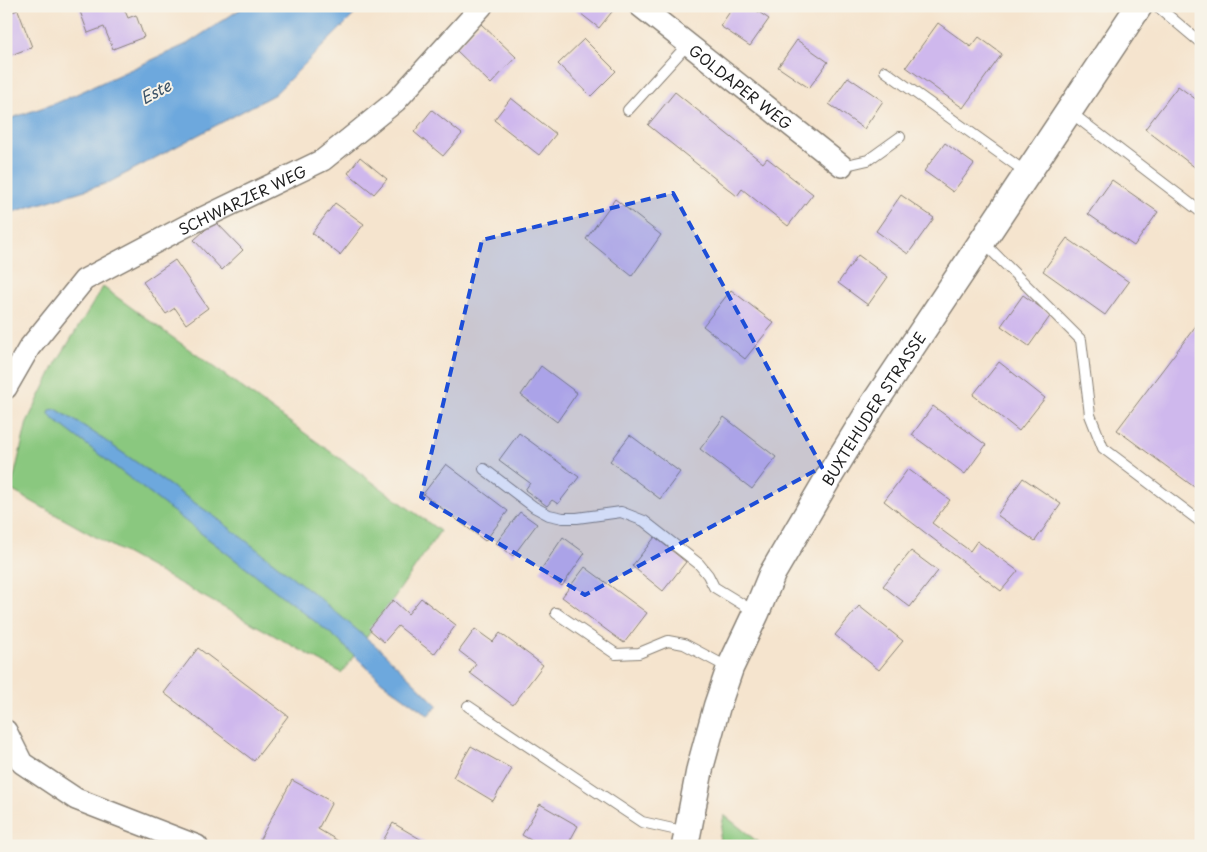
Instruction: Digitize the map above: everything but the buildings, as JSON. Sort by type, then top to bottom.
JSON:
[{"type":"street","name":"SCHWARZER WEG","points":[[6,388],[29,348],[84,280],[186,226],[323,160],[396,101],[482,6]]},
{"type":"street","name":"GOLDAPER WEG","points":[[640,6],[842,166]]},
{"type":"street","name":"BUXTEHUDER STRASSE","points":[[686,839],[700,768],[716,706],[730,668],[772,574],[873,405],[1139,6]]},
{"type":"street","points":[[6,731],[22,763],[76,799],[197,846]]},
{"type":"lane","points":[[1157,6],[1201,43]]},
{"type":"lane","points":[[628,110],[688,44]]},
{"type":"lane","points":[[885,70],[1028,174]]},
{"type":"lane","points":[[1069,111],[1201,212]]},
{"type":"lane","points":[[842,166],[868,160],[900,137]]},
{"type":"lane","points":[[982,242],[1081,340],[1090,415],[1103,448],[1201,522]]},
{"type":"lane","points":[[484,469],[534,507],[549,515],[577,518],[621,512],[644,521],[699,564],[708,575],[714,587],[756,613]]},
{"type":"lane","points":[[556,613],[616,654],[639,653],[668,641],[684,644],[730,668]]},
{"type":"lane","points":[[468,706],[642,822],[686,839]]},
{"type":"highlighted area","points":[[673,193],[822,467],[585,595],[421,497],[482,240]]},
{"type":"green space","points":[[103,287],[440,531],[342,673],[11,490],[27,422],[56,363]]},
{"type":"green space","points":[[724,815],[763,846],[718,846]]},
{"type":"water","name":"Este","points":[[245,6],[360,6],[352,17],[275,94],[108,183],[6,214],[6,120],[59,102],[187,44]]},
{"type":"water","points":[[56,409],[87,428],[218,519],[318,597],[382,651],[438,706],[428,715],[381,681],[335,637],[52,418],[49,414],[50,410]]}]
